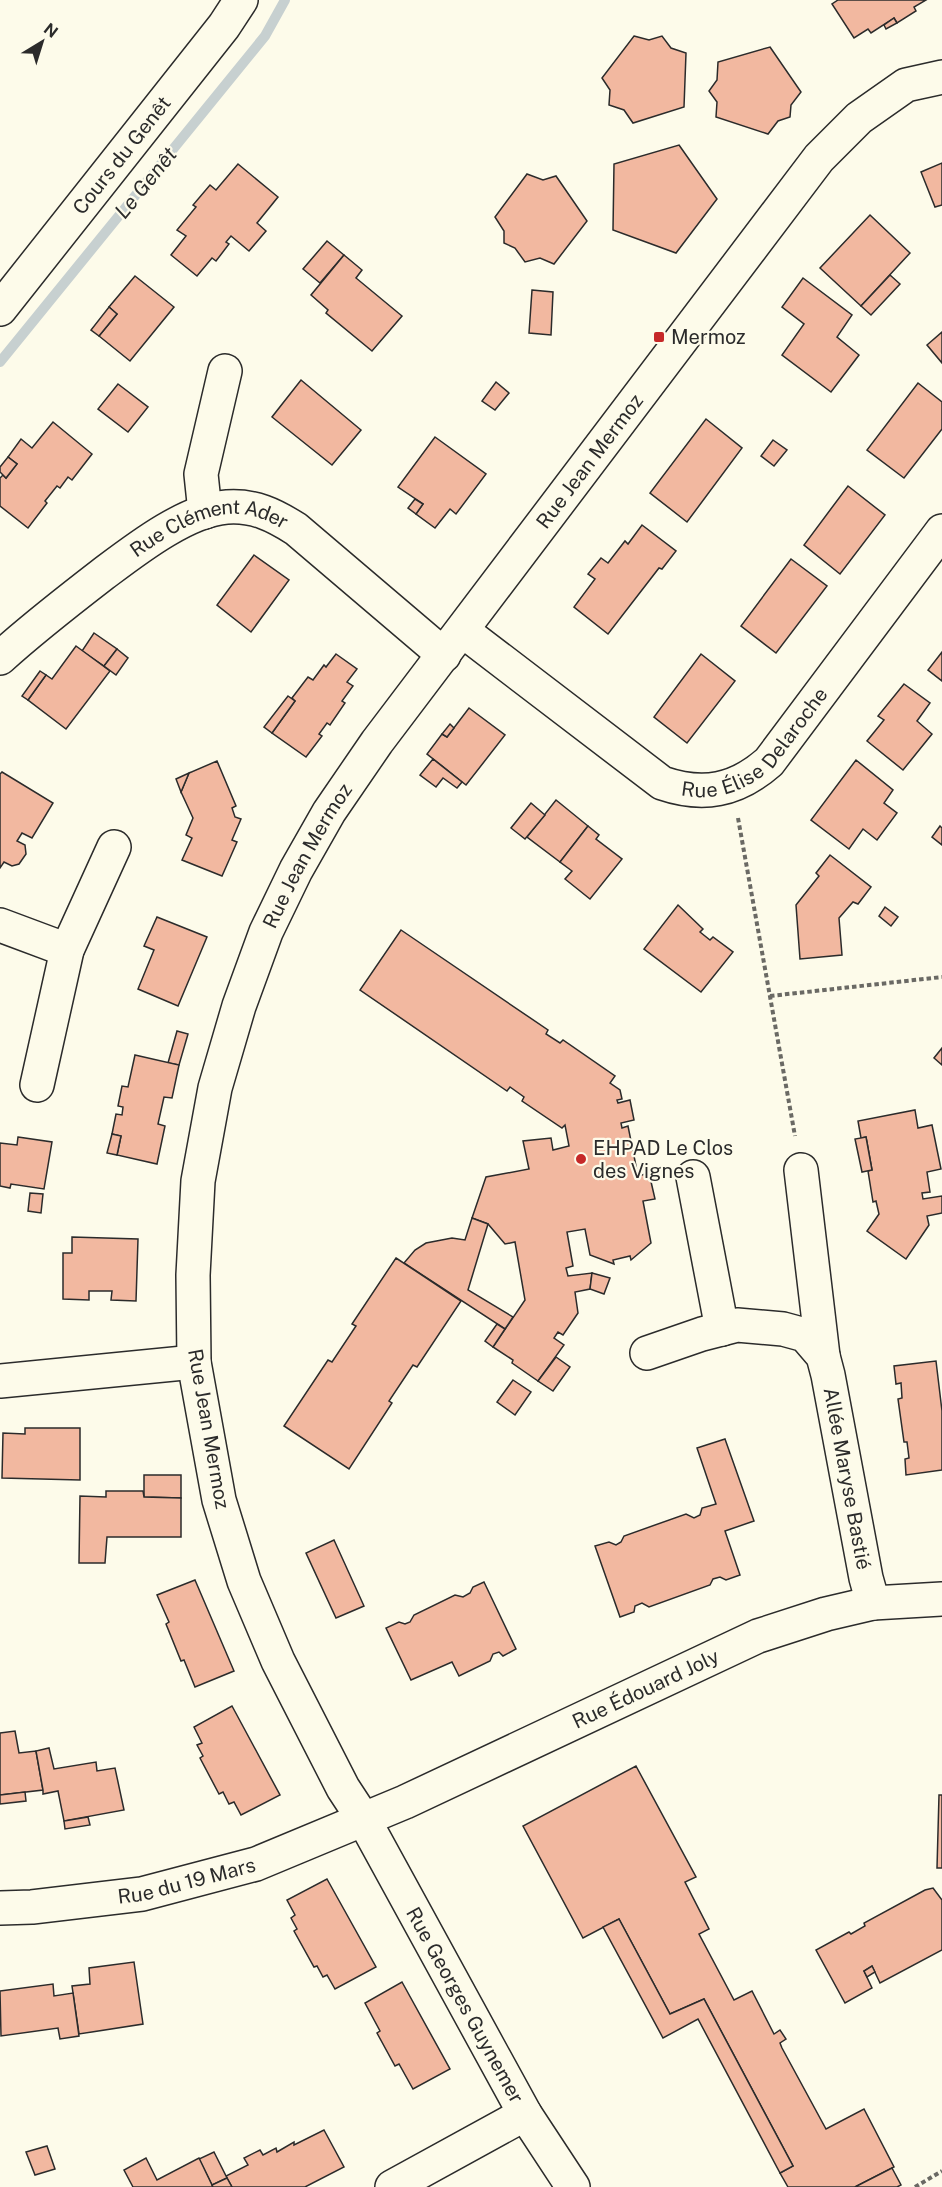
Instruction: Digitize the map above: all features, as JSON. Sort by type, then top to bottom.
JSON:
[{"type":"street","name":"Cours du Genêt","points":[[0,309],[224,27],[241,0]]},
{"type":"street","name":"Rue Jean Mermoz","points":[[364,1820],[343,1788],[278,1661],[244,1581],[219,1500],[194,1362],[193,1275],[198,1181],[215,1088],[239,1006],[266,932],[296,870],[329,812],[376,742],[819,159],[859,118],[906,85],[942,77]]},
{"type":"street","points":[[205,512],[201,474],[225,371]]},
{"type":"street","name":"Rue Clément Ader","points":[[0,658],[43,620],[154,536],[205,512],[226,507],[270,513],[296,528],[453,643]]},
{"type":"street","name":"Rue Élise Delaroche","points":[[453,643],[662,783],[682,790],[705,791],[736,784],[752,777],[768,762],[942,531]]},
{"type":"street","points":[[37,1085],[67,950],[114,847]]},
{"type":"street","points":[[0,925],[67,950]]},
{"type":"street","name":"Allée Maryse Bastié","points":[[801,1170],[823,1356],[866,1578],[873,1603]]},
{"type":"street","points":[[693,1177],[722,1329]]},
{"type":"street","points":[[647,1353],[702,1334],[737,1326],[749,1326],[783,1329],[805,1335],[823,1356]]},
{"type":"street","points":[[0,1381],[194,1362]]},
{"type":"street","name":"Rue Édouard Joly","points":[[364,1820],[758,1636],[826,1614],[873,1603],[942,1599]]},
{"type":"street","name":"Rue du 19 Mars","points":[[0,1908],[142,1894],[256,1864],[364,1820]]},
{"type":"street","name":"Rue Georges Guynemer","points":[[364,1820],[525,2114],[573,2187]]},
{"type":"street","points":[[392,2187],[525,2114]]},
{"type":"path","points":[[736,784],[738,826],[801,1170]]},
{"type":"path","points":[[770,996],[942,977]]},
{"type":"path","points":[[915,2187],[942,2171]]},
{"type":"building","points":[[838,0],[926,0],[914,7],[916,11],[897,23],[894,18],[871,33],[868,29],[854,38],[832,4]]},
{"type":"building","points":[[894,18],[897,23],[886,29],[884,25]]},
{"type":"building","points":[[634,36],[649,40],[662,36],[671,48],[686,53],[684,107],[633,123],[624,110],[609,105],[610,90],[602,78]]},
{"type":"building","points":[[770,47],[801,92],[791,105],[790,117],[778,121],[768,134],[716,117],[717,102],[709,91],[717,80],[718,62]]},
{"type":"building","points":[[679,145],[717,199],[676,253],[613,230],[614,164]]},
{"type":"building","points":[[942,163],[942,205],[935,207],[921,172]]},
{"type":"building","points":[[238,164],[278,197],[257,223],[266,231],[249,251],[231,236],[226,242],[229,244],[216,261],[212,258],[197,276],[171,255],[186,236],[177,230],[196,207],[193,205],[210,185],[216,190]]},
{"type":"building","points":[[527,174],[543,180],[556,176],[587,221],[554,264],[540,258],[525,262],[515,248],[504,243],[504,231],[495,217]]},
{"type":"building","points":[[870,215],[910,253],[861,306],[820,268]]},
{"type":"building","points":[[327,241],[344,255],[320,283],[303,269]]},
{"type":"building","points":[[344,255],[362,270],[356,278],[402,316],[372,351],[326,313],[328,310],[311,295]]},
{"type":"building","points":[[890,275],[900,284],[871,315],[861,306]]},
{"type":"building","points":[[135,276],[174,307],[130,361],[99,336],[117,314],[109,307]]},
{"type":"building","points":[[803,278],[852,315],[837,337],[859,355],[831,392],[782,355],[804,324],[782,307]]},
{"type":"building","points":[[532,290],[553,292],[551,335],[529,333]]},
{"type":"building","points":[[109,307],[117,314],[99,336],[91,330]]},
{"type":"building","points":[[942,332],[942,363],[927,345]]},
{"type":"building","points":[[301,380],[361,430],[332,465],[272,417]]},
{"type":"building","points":[[496,382],[509,393],[495,410],[482,401]]},
{"type":"building","points":[[918,383],[942,402],[942,429],[904,478],[867,450]]},
{"type":"building","points":[[118,384],[148,407],[128,432],[98,409]]},
{"type":"building","points":[[706,419],[742,448],[687,522],[650,493]]},
{"type":"building","points":[[53,422],[92,454],[72,480],[68,477],[60,488],[57,486],[28,528],[0,506],[0,478],[3,475],[6,478],[17,464],[8,457],[21,439],[32,448]]},
{"type":"building","points":[[435,437],[486,474],[456,514],[450,509],[435,528],[416,514],[423,504],[398,487]]},
{"type":"building","points":[[773,440],[787,450],[774,466],[761,456]]},
{"type":"building","points":[[8,457],[17,464],[6,478],[0,472],[0,467]]},
{"type":"building","points":[[848,486],[885,515],[840,574],[804,545]]},
{"type":"building","points":[[415,499],[423,504],[416,514],[408,508]]},
{"type":"building","points":[[642,525],[676,551],[662,569],[659,568],[608,634],[574,607],[595,579],[588,574],[601,558],[608,563],[625,541],[628,544]]},
{"type":"building","points":[[254,555],[289,580],[251,632],[217,605]]},
{"type":"building","points":[[791,559],[827,586],[776,653],[741,626]]},
{"type":"building","points":[[94,633],[117,649],[104,666],[82,651]]},
{"type":"building","points":[[76,646],[110,671],[66,729],[28,700],[46,675],[52,679]]},
{"type":"building","points":[[117,649],[128,658],[116,675],[104,666]]},
{"type":"building","points":[[942,652],[942,681],[928,670]]},
{"type":"building","points":[[336,654],[357,669],[347,682],[353,686],[342,701],[345,703],[330,725],[327,723],[319,734],[322,736],[306,757],[272,733],[295,701],[292,698],[308,677],[313,680]]},
{"type":"building","points":[[701,654],[735,681],[687,743],[654,717]]},
{"type":"building","points":[[40,671],[46,675],[28,700],[22,696]]},
{"type":"building","points":[[904,684],[930,703],[917,721],[932,734],[903,770],[867,741],[884,720],[878,716]]},
{"type":"building","points":[[288,696],[295,701],[272,733],[264,727]]},
{"type":"building","points":[[469,708],[505,735],[466,785],[427,754],[442,734],[447,737]]},
{"type":"building","points":[[450,724],[454,728],[447,737],[442,734]]},
{"type":"building","points":[[433,759],[462,782],[457,788],[443,778],[436,787],[420,775]]},
{"type":"building","points":[[856,760],[893,790],[884,803],[897,813],[877,840],[863,829],[849,849],[811,820]]},
{"type":"building","points":[[217,761],[236,806],[232,808],[235,817],[241,819],[232,840],[237,842],[222,876],[182,860],[192,838],[186,835],[193,818],[181,792],[189,773]]},
{"type":"building","points":[[2,772],[53,803],[32,838],[22,833],[17,841],[25,845],[26,854],[19,864],[12,866],[4,862],[0,868],[0,774]]},
{"type":"building","points":[[189,773],[181,792],[176,779]]},
{"type":"building","points":[[556,800],[588,826],[560,862],[527,837]]},
{"type":"building","points":[[531,803],[545,815],[525,839],[511,828]]},
{"type":"building","points":[[588,826],[599,835],[596,839],[622,859],[590,899],[565,879],[572,871],[560,862]]},
{"type":"building","points":[[940,826],[942,828],[942,845],[932,837]]},
{"type":"building","points":[[830,855],[871,887],[858,904],[853,902],[839,918],[842,955],[800,959],[796,905],[819,876],[816,873]]},
{"type":"building","points":[[678,905],[703,929],[700,932],[710,940],[713,937],[733,952],[701,992],[644,949]]},
{"type":"building","points":[[885,907],[898,917],[891,926],[879,916]]},
{"type":"building","points":[[157,917],[207,937],[178,1006],[138,989],[154,950],[144,946]]},
{"type":"building","name":"EHPAD Le Clos des Vignes","points":[[401,930],[548,1030],[546,1034],[560,1043],[563,1040],[615,1076],[610,1083],[620,1090],[622,1099],[617,1100],[618,1103],[630,1100],[634,1120],[621,1123],[622,1128],[628,1126],[638,1176],[649,1173],[655,1199],[643,1201],[651,1243],[631,1260],[630,1256],[613,1260],[614,1264],[590,1255],[585,1229],[567,1232],[573,1266],[566,1268],[568,1276],[592,1273],[590,1289],[575,1292],[578,1313],[563,1335],[558,1332],[554,1338],[564,1345],[538,1381],[493,1347],[525,1300],[515,1242],[505,1244],[488,1224],[472,1218],[486,1177],[529,1169],[523,1141],[551,1138],[553,1150],[569,1146],[565,1125],[562,1128],[522,1101],[524,1097],[510,1087],[507,1091],[360,990]]},
{"type":"building","points":[[177,1031],[188,1034],[179,1065],[168,1063]]},
{"type":"building","points":[[942,1048],[942,1065],[934,1058]]},
{"type":"building","points":[[135,1055],[179,1065],[172,1098],[164,1097],[158,1124],[165,1126],[157,1164],[117,1155],[121,1136],[112,1134],[116,1114],[122,1115],[123,1107],[118,1106],[122,1086],[128,1087]]},
{"type":"building","points":[[915,1110],[918,1128],[932,1125],[941,1169],[927,1172],[930,1192],[922,1193],[923,1199],[942,1196],[942,1213],[927,1216],[929,1225],[906,1259],[867,1231],[879,1214],[876,1201],[873,1202],[868,1171],[872,1170],[866,1137],[861,1138],[858,1121]]},
{"type":"building","points":[[112,1134],[121,1136],[117,1155],[107,1153]]},
{"type":"building","points":[[18,1137],[52,1142],[44,1189],[11,1184],[10,1188],[0,1186],[0,1143],[17,1145]]},
{"type":"building","points":[[866,1137],[872,1170],[862,1172],[855,1139]]},
{"type":"building","points":[[30,1193],[43,1194],[41,1213],[28,1211]]},
{"type":"building","points":[[472,1218],[488,1224],[468,1290],[513,1317],[505,1329],[404,1263],[415,1250],[426,1243],[452,1238],[465,1240]]},
{"type":"building","points":[[72,1237],[138,1239],[136,1301],[111,1300],[112,1291],[89,1291],[89,1300],[63,1299],[63,1253],[72,1253]]},
{"type":"building","points":[[396,1258],[461,1301],[417,1367],[413,1365],[389,1401],[392,1403],[349,1469],[284,1426],[328,1360],[332,1362],[356,1326],[352,1324]]},
{"type":"building","points":[[592,1273],[610,1278],[604,1294],[590,1289]]},
{"type":"building","points":[[497,1324],[505,1329],[493,1347],[485,1341]]},
{"type":"building","points":[[556,1357],[570,1367],[553,1391],[538,1381]]},
{"type":"building","points":[[936,1361],[942,1411],[942,1470],[906,1475],[905,1459],[909,1458],[907,1442],[904,1442],[898,1399],[902,1398],[901,1383],[896,1384],[894,1366]]},
{"type":"building","points":[[513,1380],[531,1392],[515,1415],[497,1402]]},
{"type":"building","points":[[25,1428],[80,1428],[80,1480],[2,1478],[3,1433],[25,1434]]},
{"type":"building","points":[[725,1439],[754,1521],[725,1531],[740,1575],[726,1580],[720,1577],[713,1579],[710,1585],[649,1607],[642,1603],[635,1606],[634,1612],[620,1617],[595,1546],[609,1542],[616,1545],[624,1536],[686,1514],[694,1518],[700,1515],[702,1508],[716,1504],[697,1448]]},
{"type":"building","points":[[144,1475],[181,1475],[181,1498],[144,1497]]},
{"type":"building","points":[[106,1491],[143,1491],[144,1497],[181,1498],[181,1537],[107,1537],[105,1563],[79,1563],[80,1496],[106,1497]]},
{"type":"building","points":[[334,1540],[364,1606],[336,1618],[306,1553]]},
{"type":"building","points":[[195,1580],[234,1671],[195,1687],[184,1660],[181,1661],[166,1624],[169,1622],[157,1595]]},
{"type":"building","points":[[484,1582],[516,1649],[503,1656],[499,1652],[493,1654],[490,1661],[459,1676],[452,1662],[411,1680],[386,1628],[399,1622],[405,1624],[410,1622],[414,1615],[455,1595],[463,1597],[470,1593],[473,1587]]},
{"type":"building","points":[[232,1706],[280,1795],[241,1815],[234,1802],[229,1804],[223,1792],[219,1794],[200,1758],[203,1756],[197,1745],[202,1743],[194,1727]]},
{"type":"building","points":[[15,1731],[19,1753],[36,1751],[43,1790],[0,1795],[0,1733]]},
{"type":"building","points":[[49,1748],[54,1769],[96,1762],[97,1771],[115,1768],[124,1810],[64,1821],[58,1791],[43,1794],[36,1751]]},
{"type":"building","points":[[636,1766],[696,1877],[685,1882],[709,1929],[699,1934],[734,2000],[752,1991],[774,2034],[780,2030],[786,2039],[780,2043],[782,2048],[826,2129],[864,2109],[894,2167],[855,2187],[788,2187],[780,2173],[793,2166],[704,1999],[670,2014],[619,1919],[583,1938],[523,1826]]},
{"type":"building","points":[[25,1792],[26,1801],[0,1804],[0,1795]]},
{"type":"building","points":[[939,1795],[942,1795],[942,1868],[937,1868]]},
{"type":"building","points":[[88,1817],[90,1825],[65,1829],[64,1821]]},
{"type":"building","points":[[327,1879],[376,1967],[335,1989],[327,1975],[323,1977],[317,1966],[314,1967],[294,1931],[297,1929],[291,1918],[295,1915],[287,1900]]},
{"type":"building","points":[[933,1888],[942,1900],[942,1950],[880,1983],[872,1966],[864,1971],[872,1988],[845,2003],[816,1950],[849,1932],[851,1934],[865,1926],[864,1923],[925,1890]]},
{"type":"building","points":[[619,1919],[670,2014],[704,1999],[793,2166],[780,2173],[698,2019],[663,2038],[603,1927]]},
{"type":"building","points":[[134,1962],[143,2024],[79,2034],[72,1986],[90,1984],[89,1968]]},
{"type":"building","points":[[872,1966],[875,1972],[867,1977],[864,1971]]},
{"type":"building","points":[[402,1982],[450,2069],[413,2089],[399,2064],[395,2066],[377,2033],[380,2031],[365,2003]]},
{"type":"building","points":[[53,1984],[54,1996],[73,1993],[79,2036],[60,2039],[58,2028],[1,2036],[0,1991]]},
{"type":"building","points":[[324,2130],[344,2167],[305,2187],[232,2187],[226,2176],[248,2165],[244,2158],[260,2150],[263,2155],[276,2148],[277,2152],[294,2142],[294,2145]]},
{"type":"building","points":[[47,2146],[55,2169],[35,2175],[26,2152]]},
{"type":"building","points":[[214,2152],[227,2178],[212,2185],[199,2159]]},
{"type":"building","points":[[146,2158],[157,2180],[199,2158],[213,2187],[133,2187],[124,2170]]},
{"type":"building","points":[[892,2168],[901,2185],[897,2187],[855,2187]]},
{"type":"building","points":[[227,2178],[232,2187],[213,2187],[212,2185]]},
{"type":"waterway","name":"Le Genêt","points":[[0,362],[265,36],[285,0]]},
{"type":"place","name":"Mermoz","points":[[659,337]]},
{"type":"place","name":"EHPAD Le Clos des Vignes","points":[[581,1159]]}]
